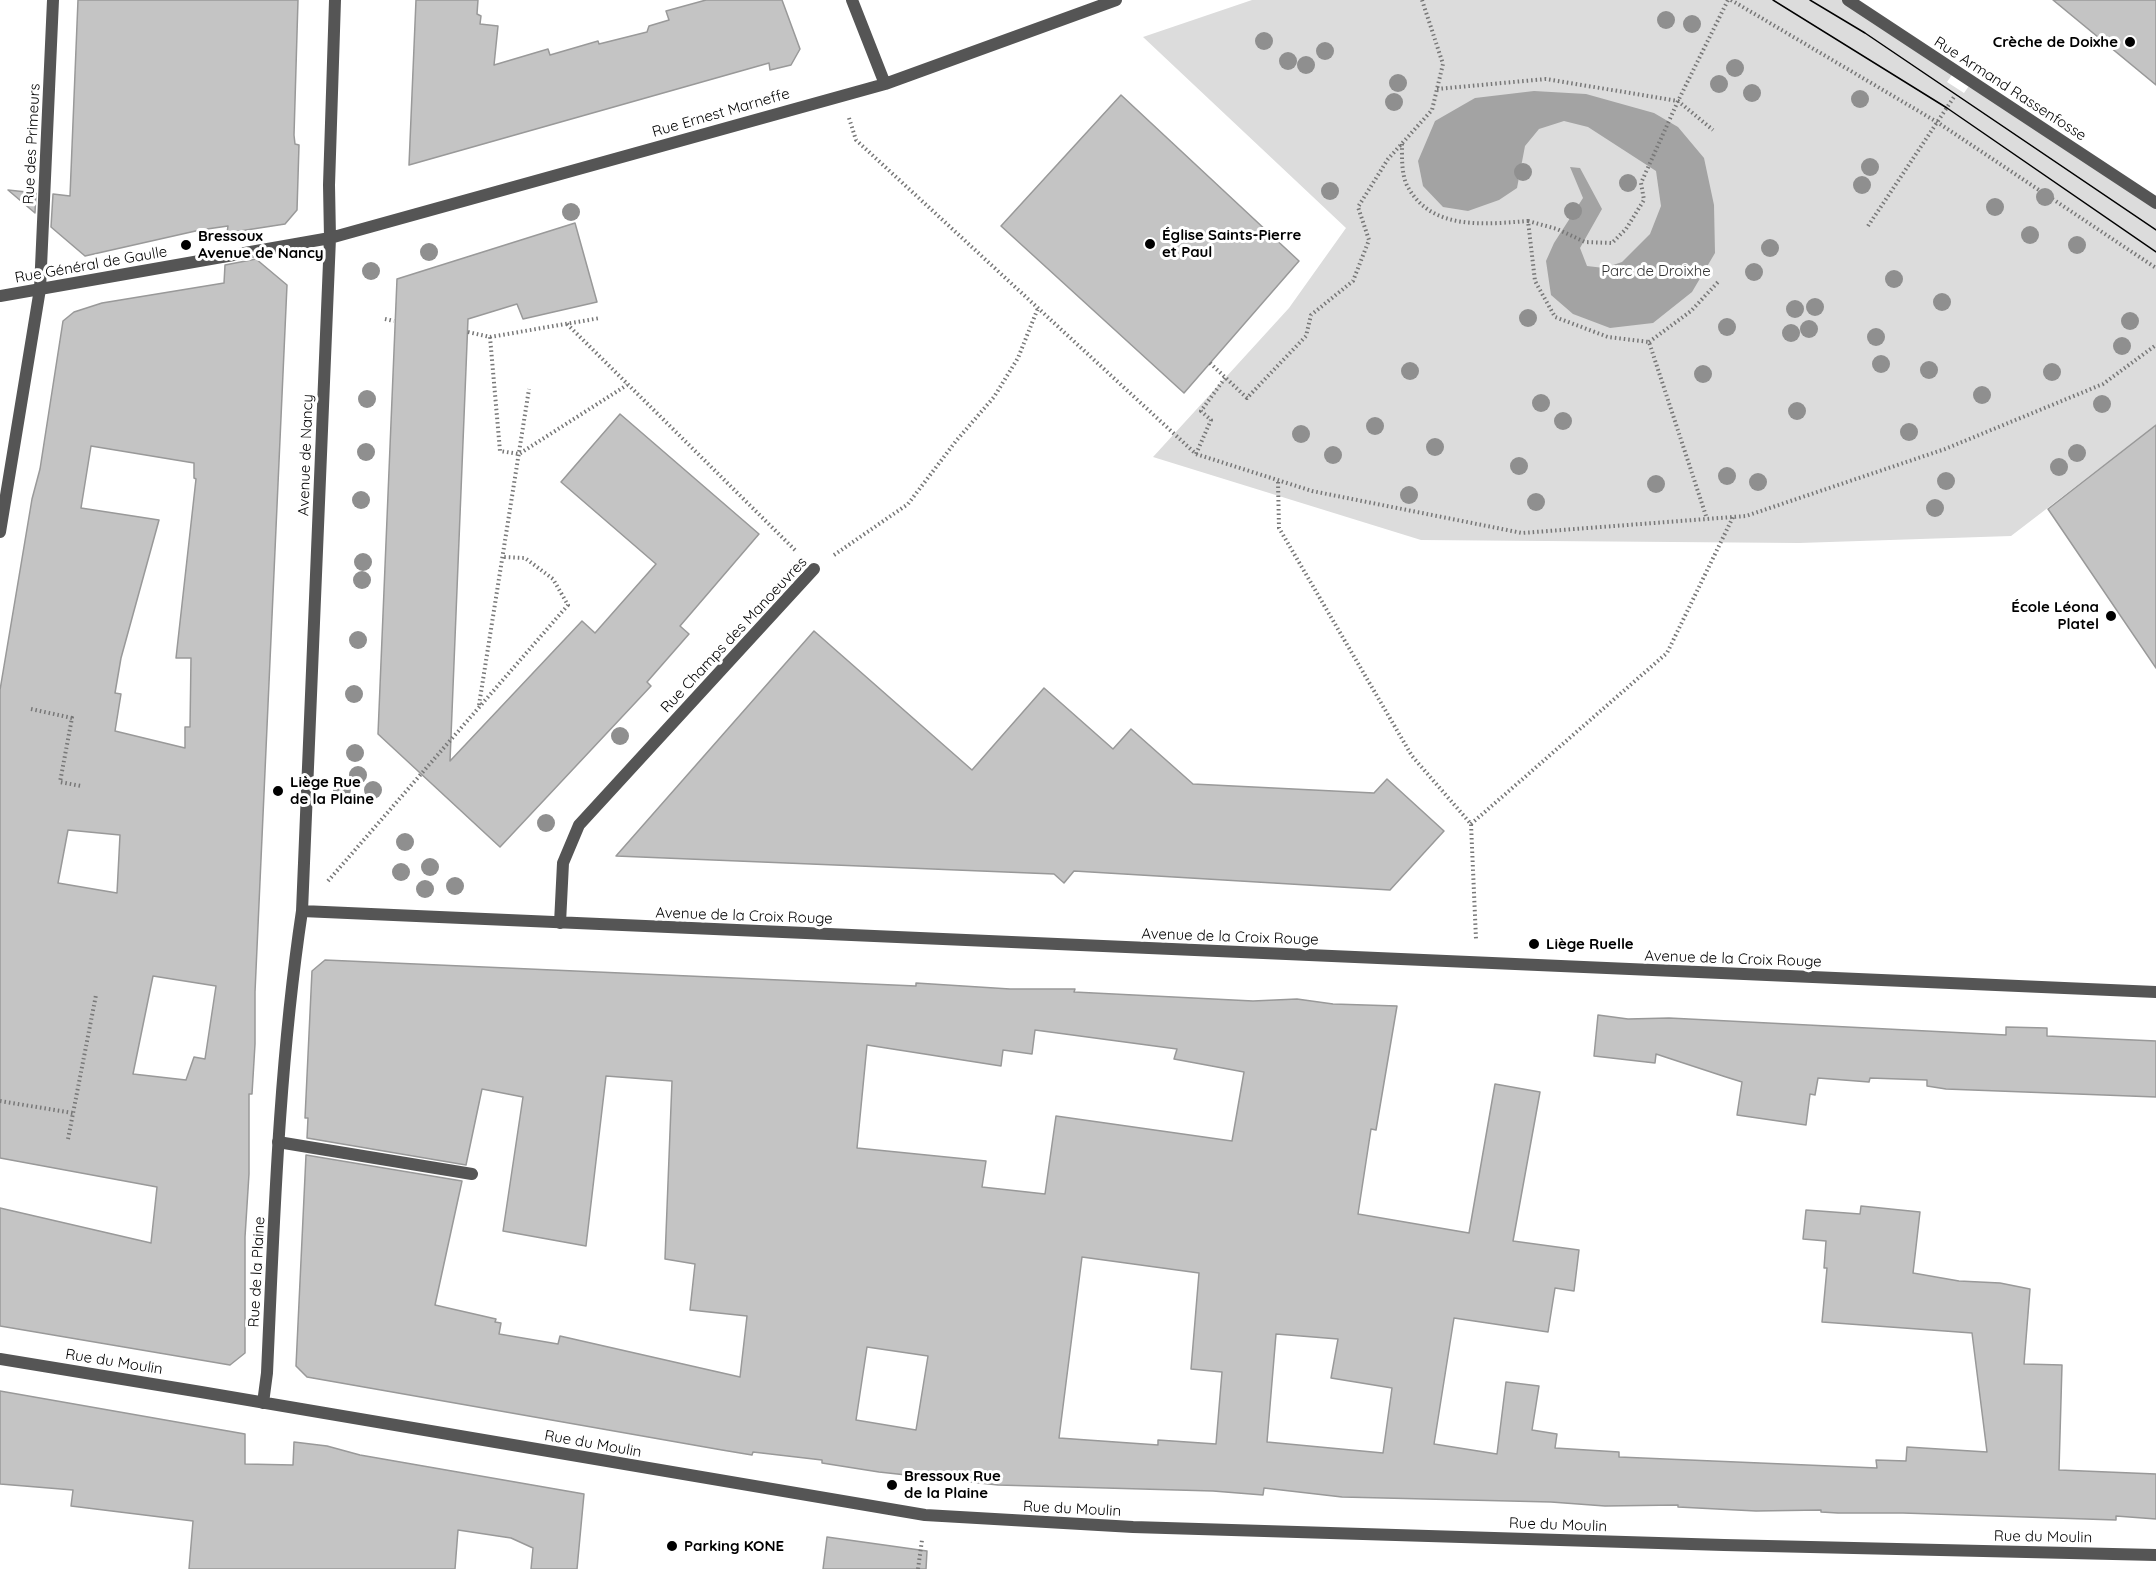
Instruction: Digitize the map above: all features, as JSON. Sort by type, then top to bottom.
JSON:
[{"type":"street","name":"Rue des Primeurs","points":[[0,532],[40,289],[53,0]]},
{"type":"street","name":"Avenue de Nancy","points":[[302,911],[330,238],[329,185],[336,0]]},
{"type":"street","points":[[852,0],[885,84]]},
{"type":"street","name":"Rue Ernest Marneffe","points":[[330,238],[885,84],[1116,0]]},
{"type":"street","name":"Rue Armand Rassenfosse","points":[[1848,0],[2156,203]]},
{"type":"street","name":"Rue Général de Gaulle","points":[[0,296],[330,238]]},
{"type":"street","name":"Rue Champs des Manoeuvres","points":[[560,922],[563,863],[579,825],[814,569]]},
{"type":"street","name":"Avenue de la Croix Rouge","points":[[302,911],[2156,992]]},
{"type":"street","name":"Rue de la Plaine","points":[[262,1403],[267,1373],[278,1142],[294,968],[302,911]]},
{"type":"street","points":[[278,1142],[472,1174]]},
{"type":"street","name":"Rue du Moulin","points":[[0,1359],[925,1515],[1145,1528],[2156,1555]]},
{"type":"path","points":[[1210,363],[1247,398],[1306,336],[1311,315],[1353,281],[1369,240],[1358,207],[1388,159],[1432,110],[1443,64],[1422,0]]},
{"type":"path","points":[[1402,144],[1402,161],[1408,188],[1428,211],[1458,222],[1527,221],[1585,242],[1612,243],[1626,229],[1644,200],[1641,183],[1672,114],[1730,0],[1937,122],[2156,268]]},
{"type":"path","points":[[1437,89],[1546,79],[1678,102],[1713,130]]},
{"type":"path","points":[[1868,226],[1955,94]]},
{"type":"path","points":[[840,95],[856,140],[1196,454],[1312,491],[1522,533],[1746,516],[1966,440],[2103,384],[2156,345]]},
{"type":"path","points":[[1527,221],[1535,281],[1555,316],[1608,337],[1649,342],[1691,311],[1718,282]]},
{"type":"path","name":"Rue Champs des Manoeuvres","points":[[814,569],[908,504],[956,441],[994,397],[1018,358],[1038,308]]},
{"type":"path","points":[[468,332],[490,337],[600,318]]},
{"type":"path","points":[[385,320],[394,321]]},
{"type":"path","points":[[567,324],[814,569]]},
{"type":"path","points":[[490,337],[500,451],[519,454],[627,385]]},
{"type":"path","points":[[1649,342],[1707,519]]},
{"type":"path","points":[[1196,454],[1211,420],[1201,411],[1225,378]]},
{"type":"path","points":[[479,706],[529,389]]},
{"type":"path","points":[[1278,482],[1280,528],[1412,756],[1471,824],[1477,963]]},
{"type":"path","points":[[1471,824],[1667,653],[1733,517]]},
{"type":"path","points":[[302,911],[568,604],[553,579],[525,558],[503,557]]},
{"type":"path","points":[[31,709],[72,718],[60,782],[81,786]]},
{"type":"path","points":[[68,1139],[96,995]]},
{"type":"path","points":[[0,1101],[73,1113]]},
{"type":"green space","name":"Parc de Droixhe","points":[[1252,0],[1846,0],[1954,72],[1947,82],[1964,93],[1971,83],[2156,205],[2156,425],[2011,536],[1799,543],[1421,540],[1153,457],[1289,308],[1346,228],[1143,37]]},
{"type":"shaded area","points":[[1534,91],[1586,94],[1654,113],[1678,127],[1704,158],[1714,205],[1715,253],[1692,292],[1653,323],[1610,328],[1573,314],[1551,295],[1546,261],[1554,243],[1583,198],[1570,167],[1580,168],[1602,209],[1580,248],[1587,266],[1604,268],[1622,262],[1650,234],[1661,206],[1656,171],[1588,127],[1564,121],[1539,129],[1525,146],[1517,188],[1499,200],[1468,211],[1443,207],[1423,186],[1418,161],[1435,121],[1475,98]]},
{"type":"building","points":[[78,0],[298,0],[294,135],[295,144],[299,145],[297,210],[285,224],[227,233],[228,226],[200,230],[85,256],[51,227],[53,194],[70,196]]},
{"type":"building","points":[[416,0],[478,0],[477,14],[481,16],[480,24],[498,26],[494,65],[548,49],[550,55],[598,41],[599,44],[647,32],[649,26],[669,20],[666,11],[706,0],[782,0],[800,49],[791,65],[770,70],[769,63],[409,165]]},
{"type":"building","name":"Crèche de Doixhe","points":[[2053,0],[2156,0],[2156,85]]},
{"type":"building","name":"Église Saints-Pierre et Paul","points":[[1121,95],[1299,261],[1184,393],[1001,226]]},
{"type":"building","points":[[8,190],[36,193],[35,213]]},
{"type":"building","points":[[575,223],[597,302],[523,319],[517,304],[468,319],[450,761],[582,621],[595,633],[656,564],[561,482],[620,414],[759,534],[680,626],[689,634],[647,682],[651,686],[500,847],[378,734],[397,279]]},
{"type":"building","points":[[256,259],[287,285],[255,992],[255,1044],[252,1094],[249,1094],[245,1353],[230,1365],[0,1326],[0,1208],[151,1243],[157,1187],[0,1158],[0,690],[32,499],[40,469],[63,321],[74,312],[102,303],[224,283],[225,265]],"holes":[[[91,446],[194,463],[194,478],[196,479],[176,658],[191,658],[190,727],[185,727],[185,748],[115,731],[121,694],[115,693],[121,658],[159,520],[81,508]],[[68,830],[120,835],[117,893],[58,883]],[[153,976],[216,986],[205,1059],[194,1057],[186,1080],[133,1074]]]},
{"type":"building","points":[[2156,425],[2156,668],[2048,509]]},
{"type":"building","points":[[814,631],[972,770],[1044,688],[1113,749],[1131,729],[1193,784],[1374,793],[1387,779],[1444,831],[1390,890],[1074,871],[1064,883],[1054,874],[616,856]]},
{"type":"building","points":[[325,960],[916,986],[916,983],[1010,989],[1075,989],[1074,992],[1253,1001],[1297,999],[1333,1004],[1397,1006],[1376,1130],[1371,1129],[1358,1214],[1469,1233],[1495,1084],[1540,1092],[1513,1241],[1579,1250],[1574,1291],[1555,1288],[1548,1332],[1454,1318],[1434,1444],[1497,1454],[1506,1382],[1539,1386],[1532,1430],[1557,1434],[1555,1448],[1619,1452],[1619,1457],[1877,1468],[1876,1460],[1906,1461],[1907,1447],[1987,1452],[1972,1333],[1822,1322],[1827,1268],[1824,1268],[1826,1241],[1803,1239],[1806,1210],[1860,1214],[1861,1206],[1920,1212],[1913,1273],[1959,1281],[2000,1283],[2030,1289],[2024,1364],[2062,1365],[2059,1470],[2156,1474],[2156,1519],[2116,1516],[2116,1520],[1838,1513],[1821,1512],[1821,1510],[1756,1511],[1678,1507],[1678,1505],[1605,1506],[1551,1502],[1342,1497],[1264,1488],[1263,1495],[1213,1491],[998,1485],[879,1472],[822,1463],[822,1460],[753,1452],[752,1455],[307,1377],[296,1366],[306,1155],[462,1181],[435,1305],[496,1319],[495,1322],[501,1323],[499,1334],[558,1344],[560,1336],[740,1377],[747,1316],[690,1310],[695,1264],[665,1259],[672,1081],[606,1076],[586,1246],[503,1231],[523,1097],[482,1089],[466,1165],[307,1138],[308,1118],[305,1118],[312,971]],"holes":[[[1035,1030],[1177,1049],[1174,1059],[1244,1072],[1232,1141],[1056,1116],[1045,1194],[982,1187],[986,1161],[857,1148],[867,1045],[1001,1066],[1003,1050],[1032,1054]],[[1082,1257],[1199,1273],[1191,1369],[1222,1372],[1216,1444],[1158,1440],[1158,1445],[1059,1438]],[[1276,1334],[1338,1339],[1331,1378],[1392,1388],[1383,1453],[1267,1442]],[[867,1347],[928,1356],[916,1430],[856,1420]]]},
{"type":"building","points":[[1598,1015],[1628,1019],[1669,1018],[2006,1035],[2006,1027],[2047,1028],[2047,1036],[2156,1041],[2156,1097],[1946,1089],[1927,1086],[1927,1080],[1870,1078],[1869,1082],[1818,1078],[1815,1095],[1810,1094],[1806,1125],[1737,1115],[1742,1082],[1656,1054],[1655,1063],[1594,1056]]},
{"type":"building","points":[[0,1391],[245,1434],[245,1464],[293,1465],[294,1442],[327,1446],[360,1455],[584,1494],[577,1569],[531,1569],[533,1548],[511,1538],[458,1530],[455,1569],[189,1569],[193,1521],[71,1506],[73,1490],[0,1484]]},
{"type":"building","points":[[827,1537],[927,1551],[926,1569],[823,1569]]},
{"type":"tram line","points":[[1773,0],[1947,108],[2156,252]]},
{"type":"tram line","points":[[1810,0],[1865,33],[2156,230]]},
{"type":"place","name":"Crèche de Doixhe","points":[[2130,42]]},
{"type":"place","name":"Église Saints-Pierre et Paul","points":[[1150,244]]},
{"type":"place","name":"Bressoux Avenue de Nancy","points":[[186,245]]},
{"type":"place","name":"École Léona Platel","points":[[2111,616]]},
{"type":"place","name":"Liège Rue de la Plaine","points":[[278,791]]},
{"type":"place","name":"Liège Ruelle","points":[[1534,944]]},
{"type":"place","name":"Bressoux Rue de la Plaine","points":[[892,1485]]},
{"type":"place","name":"Parking KONE","points":[[672,1546]]}]
